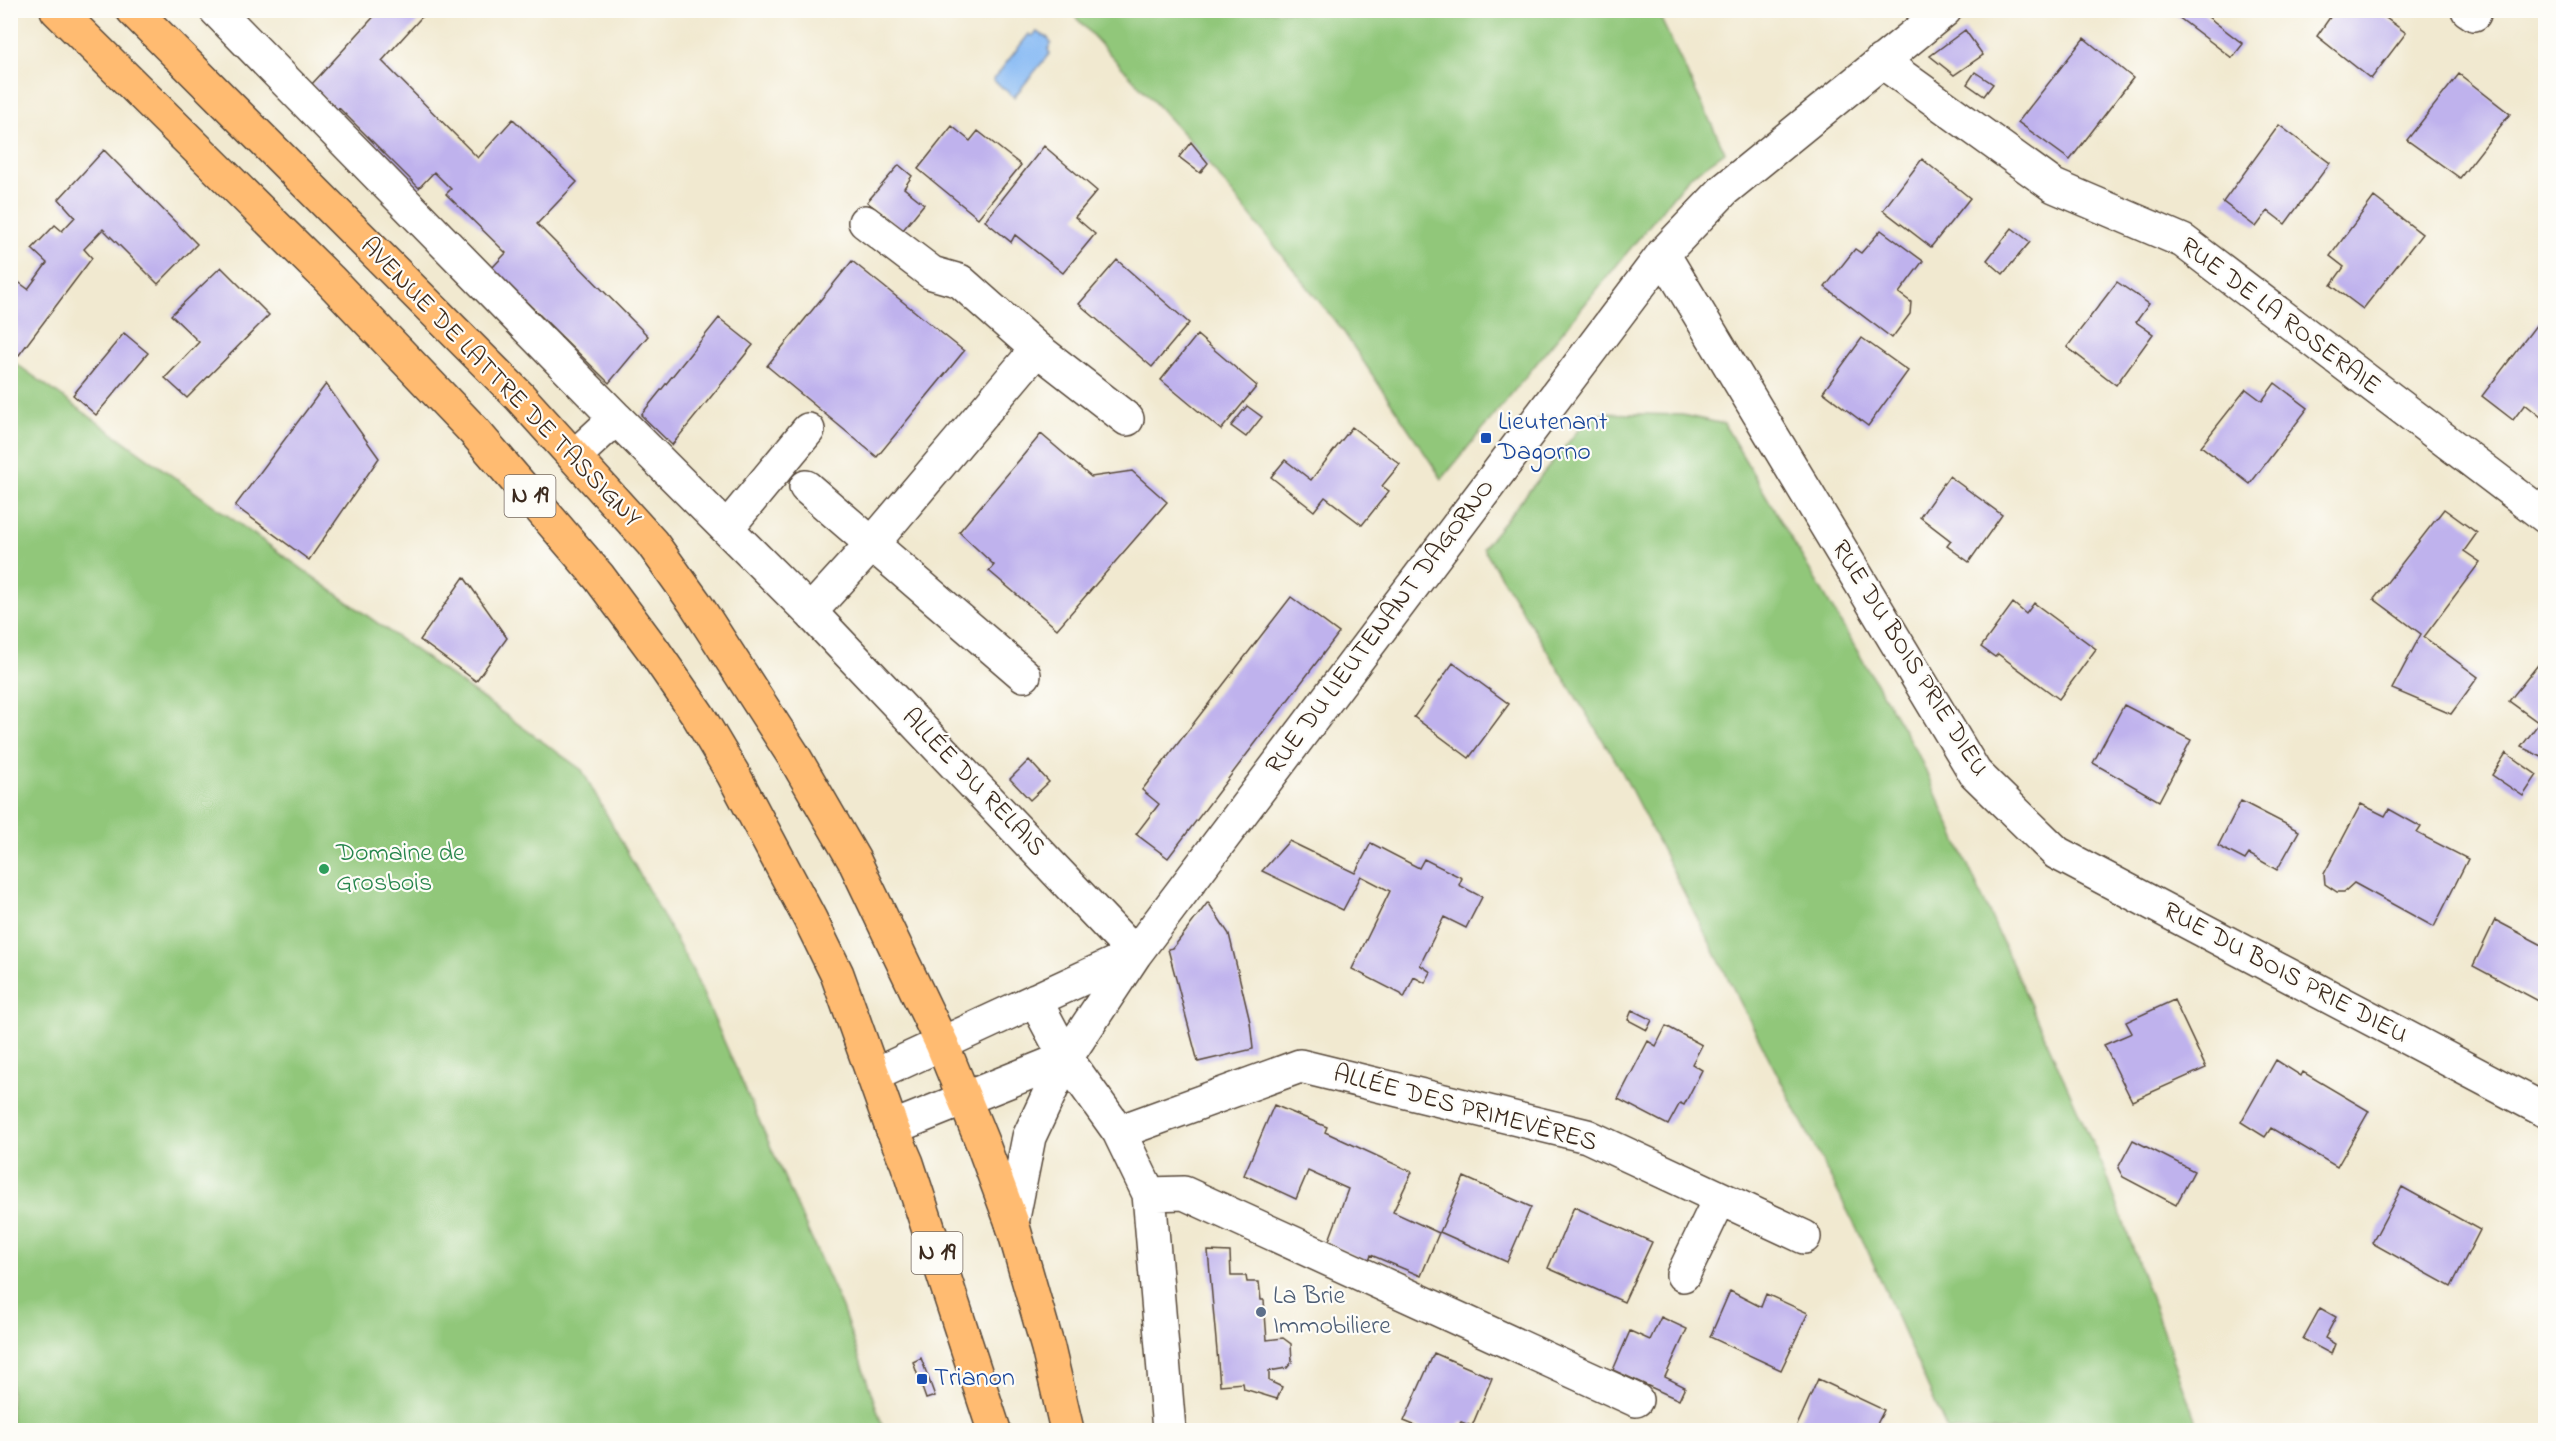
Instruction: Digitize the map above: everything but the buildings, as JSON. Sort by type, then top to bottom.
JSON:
[{"type":"main road","name":"N 19","points":[[57,10],[320,271],[474,430],[598,577],[698,715],[733,774],[837,974],[892,1128],[907,1163],[994,1431]]},
{"type":"main road","name":"AVENUE DE LATTRE DE TASSIGNY","points":[[133,10],[519,396],[575,456],[652,543],[753,691],[854,860],[942,1044],[1012,1223],[1048,1348],[1067,1431]]},
{"type":"street","name":"ALLÉE DU RELAIS","points":[[216,10],[616,418],[810,612],[1135,954]]},
{"type":"street","name":"RUE DU LIEUTENANT DAGORNO","points":[[1012,1223],[1029,1137],[1066,1058],[1135,954],[1663,254],[1724,190],[1938,13]]},
{"type":"street","name":"RUE DE LA ROSERAIE","points":[[1881,61],[2054,186],[2183,241],[2546,517]]},
{"type":"street","points":[[865,222],[932,273],[960,281],[1037,349],[1127,419]]},
{"type":"street","name":"RUE DU BOIS PRIE DIEU","points":[[1663,254],[1975,773],[1991,789],[2057,853],[2546,1111]]},
{"type":"street","points":[[810,612],[873,543],[1037,349]]},
{"type":"street","points":[[575,456],[616,418]]},
{"type":"street","points":[[727,528],[808,430]]},
{"type":"street","points":[[806,487],[1024,675]]},
{"type":"street","points":[[874,1075],[1135,954]]},
{"type":"street","points":[[1035,1000],[1066,1058],[1119,1132],[1149,1194],[1169,1431]]},
{"type":"street","points":[[892,1128],[1066,1058]]},
{"type":"street","name":"ALLÉE DES PRIMEVÈRES","points":[[1119,1132],[1300,1066],[1587,1137],[1804,1237]]},
{"type":"street","points":[[1149,1194],[1184,1193],[1636,1400]]},
{"type":"street","points":[[1683,1275],[1720,1198]]},
{"type":"green space","points":[[1070,11],[1657,11],[1725,152],[1688,178],[1442,479],[1343,331],[1191,142]]},
{"type":"green space","name":"Domaine de Grosbois","points":[[11,360],[582,770],[692,969],[842,1308],[884,1430],[11,1430]]},
{"type":"green space","points":[[1592,413],[1682,415],[1724,424],[1919,756],[2105,1171],[2199,1430],[1947,1430],[1866,1247],[1619,766],[1483,548]]},
{"type":"water","points":[[1037,32],[1048,38],[1051,44],[1048,50],[1050,53],[1014,97],[993,80],[1029,34],[1032,36]]},
{"type":"place","name":"Lieutenant Dagorno","points":[[1486,438]]},
{"type":"place","name":"Domaine de Grosbois","points":[[324,869]]},
{"type":"place","name":"La Brie Immobiliere","points":[[1261,1312]]},
{"type":"place","name":"Trianon","points":[[922,1379]]}]
